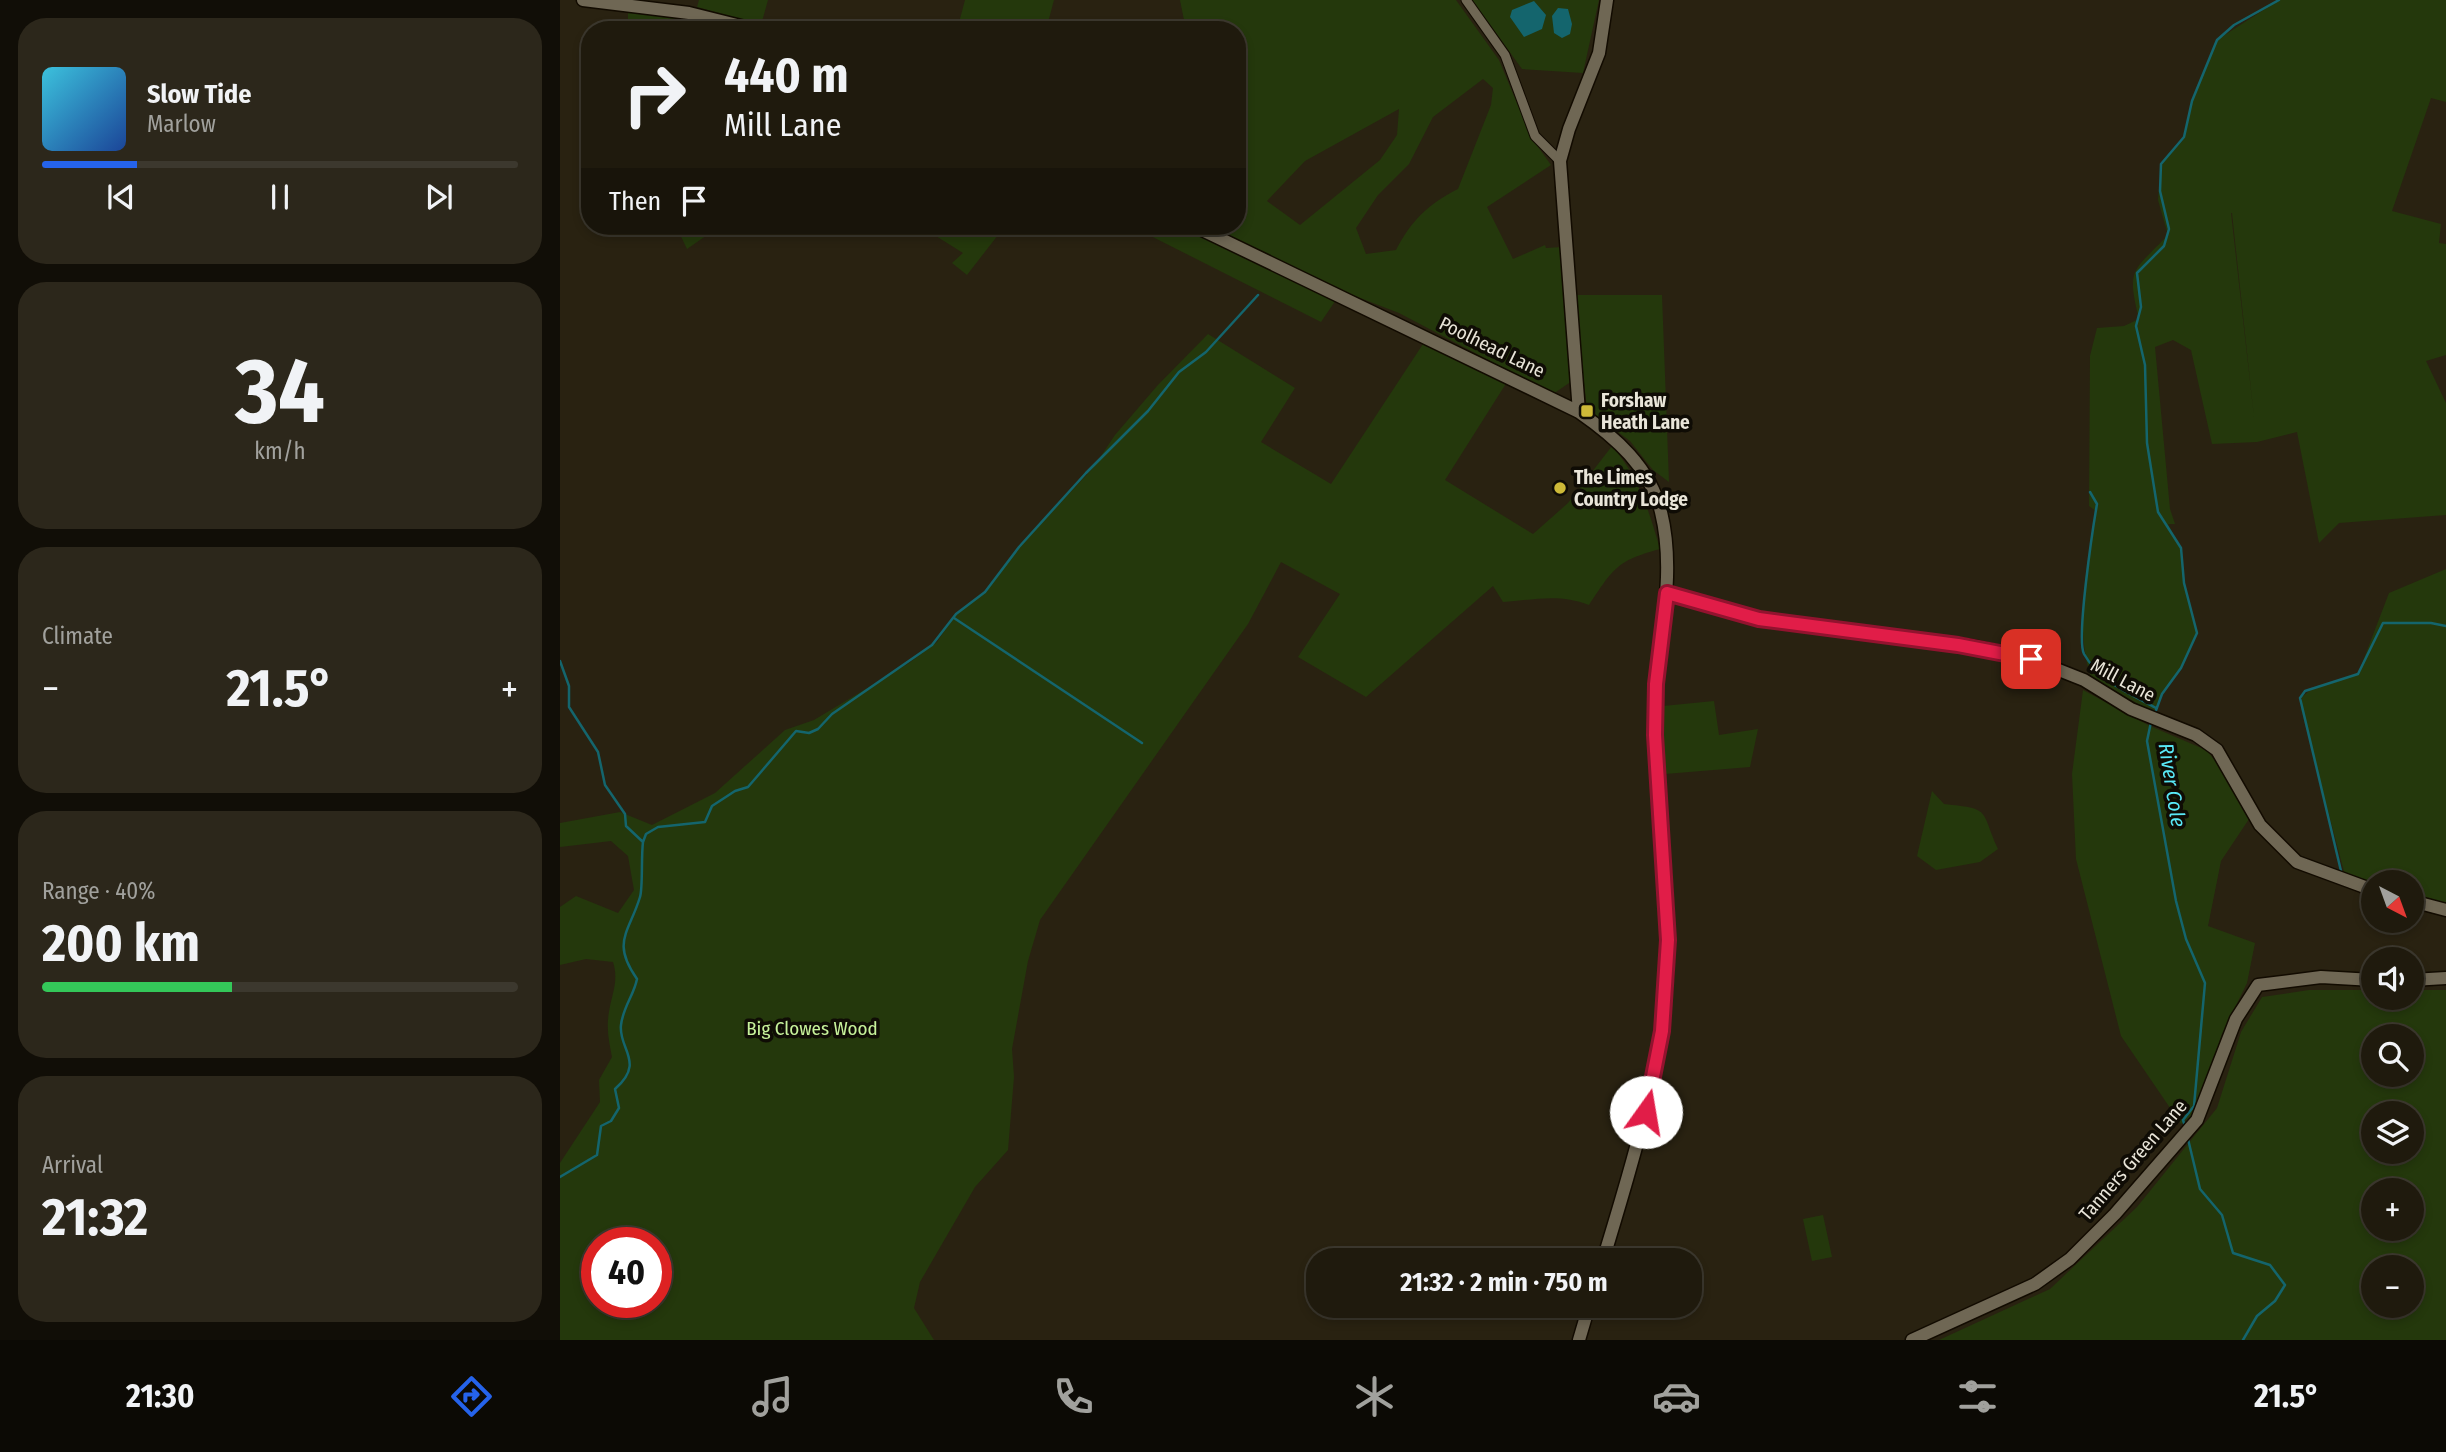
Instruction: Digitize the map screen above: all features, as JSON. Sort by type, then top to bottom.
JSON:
[{"type":"street","points":[[583,0],[690,13],[722,21]]},
{"type":"street","points":[[1466,0],[1505,55],[1535,136],[1560,162]]},
{"type":"street","points":[[1579,412],[1560,162],[1569,129],[1599,53],[1607,0]]},
{"type":"street","name":"Poolhead Lane","points":[[1213,235],[1579,412],[1617,441],[1636,461],[1652,488],[1664,532],[1667,593],[1655,706],[1668,940],[1662,1031],[1652,1090],[1606,1248]]},
{"type":"street","name":"Mill Lane","points":[[1667,593],[1759,619],[1965,645],[2031,659],[2084,680],[2131,709],[2196,735],[2217,750],[2260,825],[2297,862],[2361,886]]},
{"type":"street","points":[[2424,904],[2446,910]]},
{"type":"street","name":"Tanners Green Lane","points":[[1912,1340],[2035,1284],[2070,1259],[2115,1214],[2197,1121],[2236,1019],[2258,985],[2321,977],[2361,979]]},
{"type":"street","points":[[2424,980],[2446,978]]},
{"type":"street","points":[[1579,1340],[1585,1318]]},
{"type":"green space","points":[[699,0],[768,0],[762,21],[747,21],[697,7]]},
{"type":"green space","points":[[965,0],[1054,0],[1048,21],[959,21]]},
{"type":"green space","points":[[1180,0],[1456,0],[1499,60],[1531,137],[1551,165],[1487,207],[1513,259],[1545,245],[1546,248],[1562,247],[1572,381],[1553,394],[1399,313],[1342,291],[1321,322],[1149,235],[1246,235],[1246,21],[1184,21]],"holes":[[[1483,79],[1493,88],[1491,105],[1458,189],[1421,214],[1396,250],[1366,254],[1356,228],[1378,195],[1409,164],[1433,117]],[[1399,109],[1397,135],[1380,160],[1300,225],[1267,201],[1305,161]]]},
{"type":"green space","points":[[1472,0],[1599,0],[1583,73],[1522,69]]},
{"type":"green space","points":[[2279,0],[2446,0],[2446,102],[2431,98],[2392,211],[2441,224],[2439,243],[2446,244],[2446,355],[2426,361],[2446,403],[2446,515],[2339,523],[2319,543],[2297,432],[2257,442],[2212,444],[2191,350],[2173,340],[2155,347],[2170,509],[2175,524],[2168,524],[2181,548],[2184,583],[2197,633],[2181,668],[2162,694],[2155,713],[2091,678],[2086,658],[2083,637],[2084,595],[2096,511],[2089,506],[2090,356],[2097,328],[2124,326],[2139,319],[2133,279],[2140,264],[2168,235],[2158,200],[2161,164],[2184,139],[2192,101],[2217,40]],"holes":[[[2231,213],[2232,213],[2254,417]]]},
{"type":"green space","points":[[628,10],[700,21],[628,21]]},
{"type":"green space","points":[[680,235],[707,235],[687,249]]},
{"type":"green space","points":[[934,235],[998,235],[967,275],[952,263],[963,253]]},
{"type":"green space","points":[[1574,295],[1662,295],[1669,482],[1653,470],[1630,441],[1587,409]]},
{"type":"green space","name":"Big Clowes Wood","points":[[1208,334],[1295,388],[1261,442],[1331,484],[1425,341],[1507,382],[1445,480],[1533,534],[1568,503],[1612,446],[1636,482],[1660,549],[1634,558],[1617,568],[1589,605],[1557,598],[1503,602],[1493,586],[1366,697],[1298,657],[1340,594],[1281,562],[1248,624],[1040,920],[1028,961],[1012,1049],[1014,1077],[1008,1150],[975,1187],[920,1282],[914,1308],[934,1340],[560,1340],[560,1163],[600,1102],[599,1080],[612,1057],[608,1024],[615,975],[613,962],[586,959],[560,965],[560,907],[576,896],[618,913],[634,890],[628,856],[611,841],[560,847],[560,823],[620,812],[652,825],[715,793],[785,730],[814,720],[909,663],[937,642],[956,614],[985,592],[1019,547],[1093,468],[1115,435],[1157,386]]},
{"type":"green space","points":[[2446,569],[2446,902],[2424,901],[2424,870],[2361,870],[2361,882],[2346,879],[2301,709],[2302,697],[2309,691],[2358,674],[2389,593]]},
{"type":"green space","points":[[2083,690],[2150,726],[2206,750],[2226,773],[2249,819],[2221,861],[2208,926],[2255,943],[2247,983],[2222,1034],[2202,1096],[2193,1115],[2181,1124],[2121,1036],[2076,859],[2072,774]]},
{"type":"green space","points":[[1714,701],[1719,735],[1758,729],[1750,767],[1665,774],[1663,706]]},
{"type":"green space","points":[[1932,791],[1944,804],[1982,813],[1998,849],[1980,862],[1936,870],[1917,856]]},
{"type":"green space","points":[[2309,990],[2361,990],[2361,1010],[2424,1010],[2424,990],[2446,990],[2446,1340],[1939,1340],[2050,1289],[2137,1207],[2217,1108],[2241,1032],[2262,997]]},
{"type":"green space","points":[[1823,1215],[1832,1257],[1812,1261],[1803,1219]]},
{"type":"water","points":[[1534,1],[1546,15],[1542,29],[1524,37],[1510,17],[1512,10]]},
{"type":"water","points":[[1558,8],[1568,9],[1572,24],[1570,34],[1562,38],[1554,33],[1552,16]]},
{"type":"waterway","name":"River Cole","points":[[2155,713],[2162,694],[2181,668],[2197,633],[2184,583],[2181,548],[2158,512],[2147,443],[2145,365],[2136,326],[2141,307],[2137,273],[2164,246],[2169,229],[2160,191],[2161,164],[2184,137],[2192,101],[2217,40],[2234,25],[2279,0]]},
{"type":"waterway","points":[[643,842],[646,834],[658,827],[705,822],[712,806],[735,791],[748,787],[796,731],[809,733],[818,729],[832,714],[932,645],[956,614],[985,592],[1019,547],[1086,473],[1148,411],[1179,372],[1206,352],[1258,295]]},
{"type":"waterway","points":[[2090,492],[2097,504],[2082,627],[2084,654],[2107,679],[2156,708]]},
{"type":"waterway","points":[[954,618],[1142,743]]},
{"type":"waterway","points":[[2341,871],[2300,698],[2305,691],[2358,674],[2383,623],[2431,623],[2446,626]]},
{"type":"waterway","points":[[560,661],[569,686],[569,707],[598,752],[605,785],[625,814],[626,826],[643,842],[641,893],[627,929],[624,946],[625,956],[637,979],[621,1025],[621,1034],[629,1056],[629,1071],[615,1089],[619,1108],[611,1121],[601,1126],[597,1155],[560,1177]]},
{"type":"waterway","name":"River Cole","points":[[2151,722],[2147,741],[2176,901],[2186,939],[2205,983],[2194,1106],[2183,1120],[2185,1126]]},
{"type":"waterway","name":"River Cole","points":[[2188,1139],[2200,1189],[2222,1215],[2233,1253],[2270,1265],[2285,1285],[2275,1301],[2257,1316],[2243,1340]]},
{"type":"place","name":"Forshaw Heath Lane","points":[[1587,411]]},
{"type":"place","name":"The Limes Country Lodge","points":[[1560,488]]},
{"type":"route","points":[[1646,1112],[1662,1031],[1668,940],[1655,735],[1656,684],[1667,593],[1759,619],[1977,647],[2031,659]]}]
